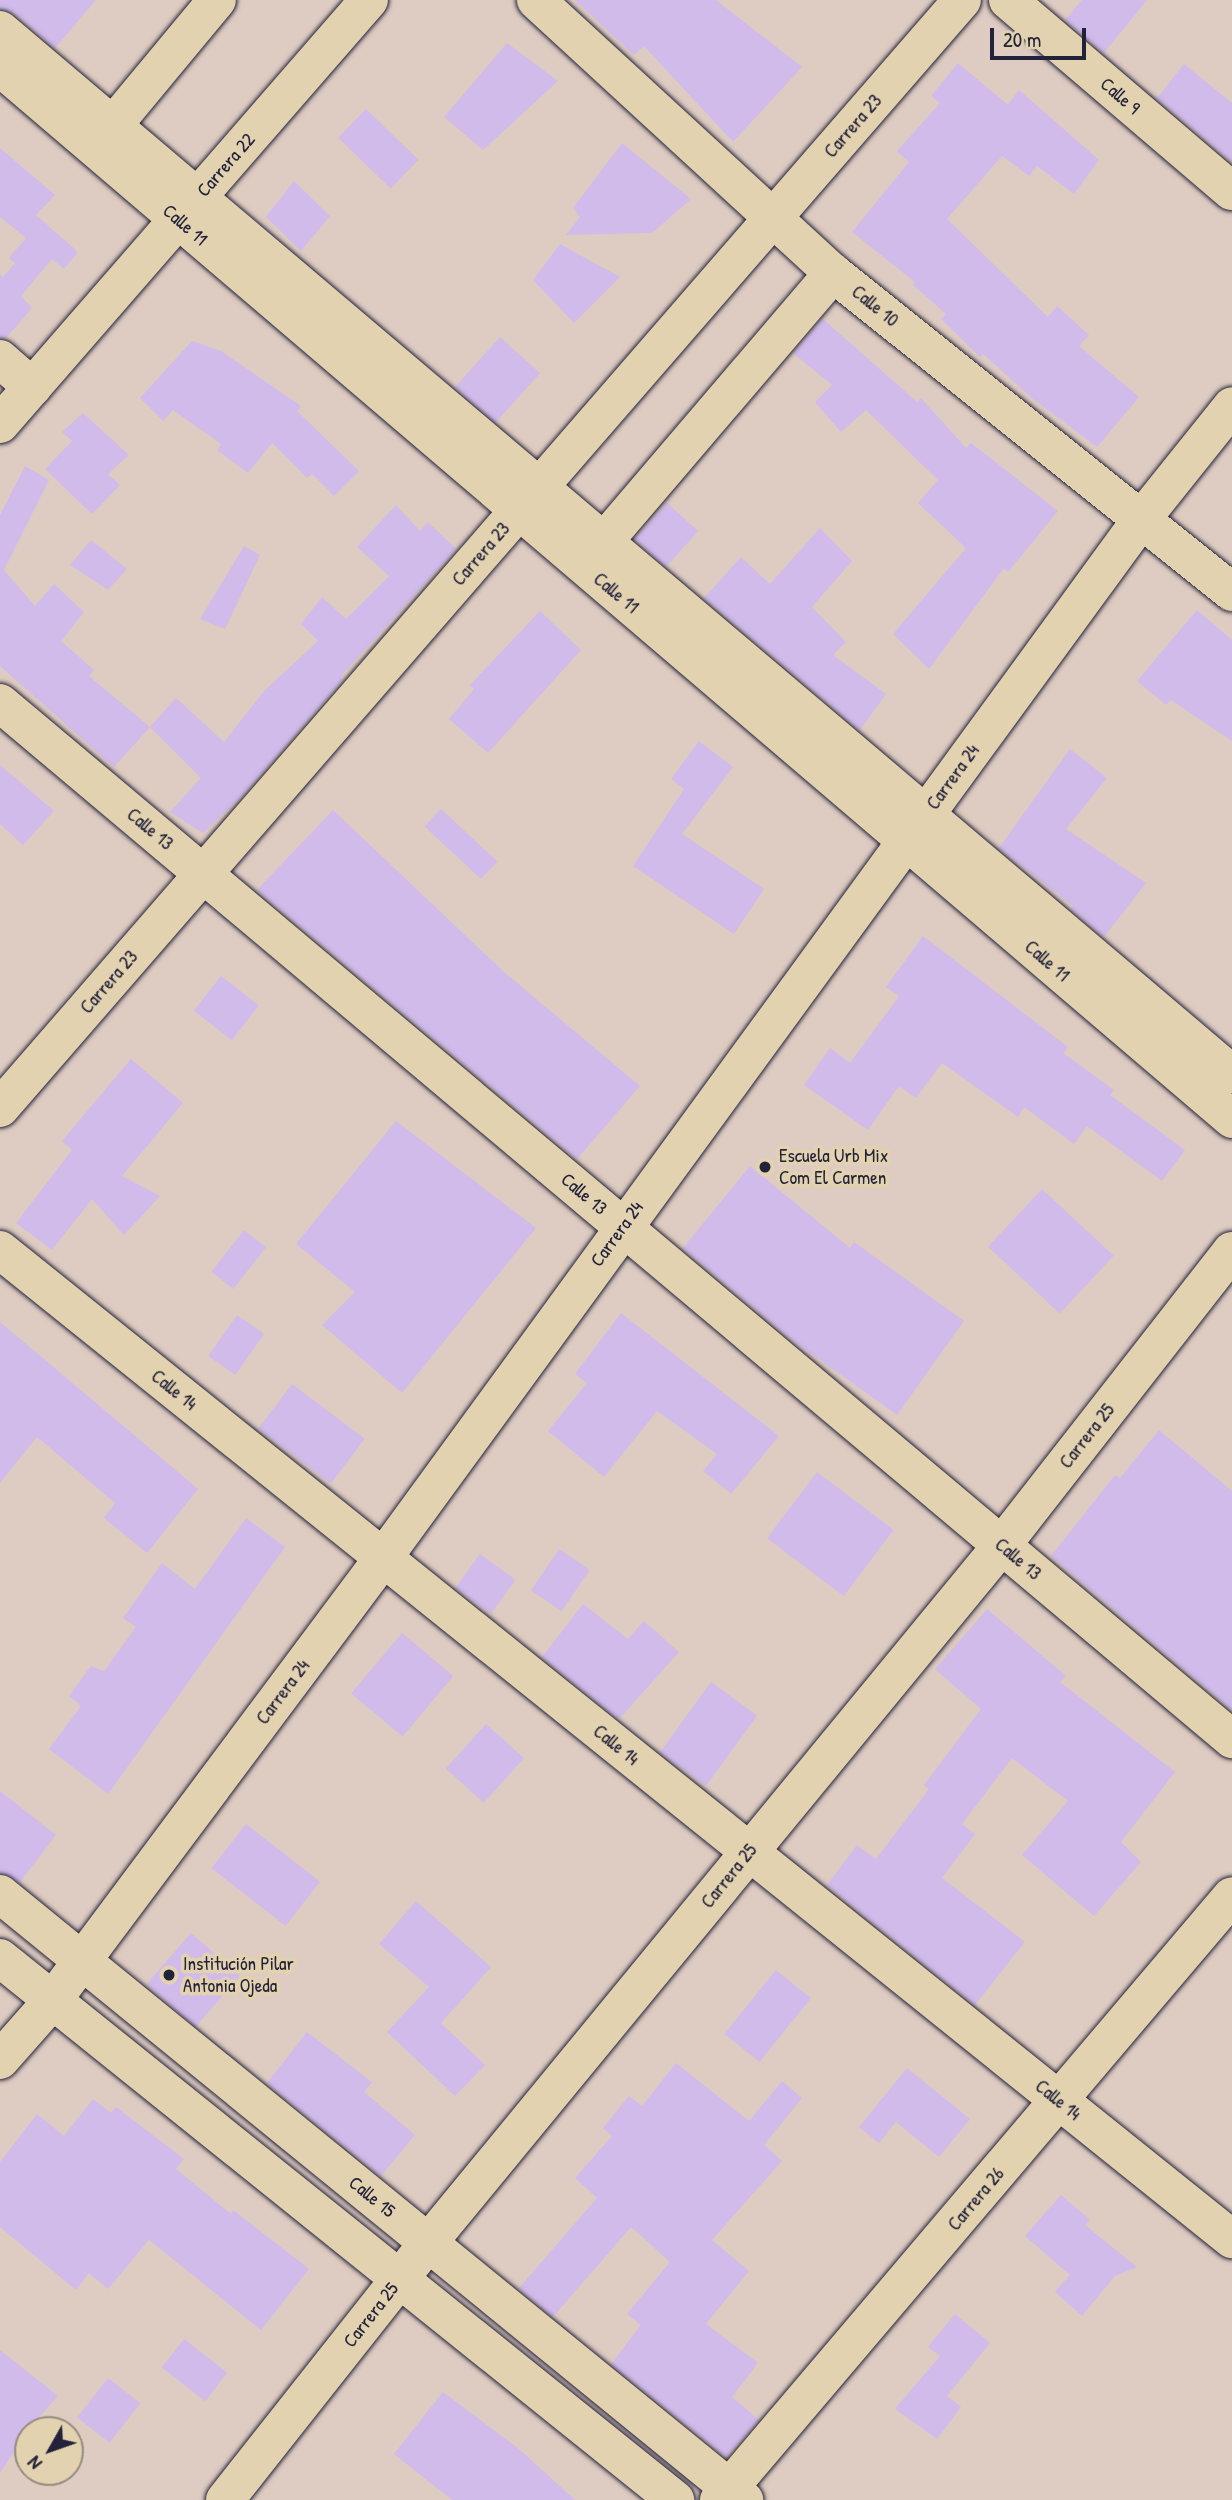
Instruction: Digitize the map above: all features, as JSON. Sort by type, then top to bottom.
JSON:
[{"type":"street","points":[[114,124],[217,0]]},
{"type":"street","name":"Carrera 22","points":[[0,424],[369,0]]},
{"type":"street","name":"Calle 10","points":[[536,0],[771,220],[833,273],[1232,592]]},
{"type":"street","name":"Carrera 23","points":[[0,1108],[962,0]]},
{"type":"street","name":"Calle 9","points":[[1008,0],[1232,191]]},
{"type":"street","name":"Calle 11","points":[[0,30],[114,124],[190,208]]},
{"type":"street","name":"Calle 11","points":[[0,67],[190,208],[915,828],[1232,1074]]},
{"type":"street","points":[[606,539],[833,273]]},
{"type":"street","points":[[0,359],[32,387]]},
{"type":"street","name":"Carrera 24","points":[[0,2060],[52,2001],[383,1558],[1140,521],[1232,406]]},
{"type":"street","name":"Calle 11","points":[[530,498],[606,539],[1232,1119]]},
{"type":"street","name":"Calle 13","points":[[0,703],[1232,1739]]},
{"type":"street","name":"Calle 14","points":[[0,1250],[1232,2239]]},
{"type":"street","name":"Carrera 25","points":[[225,2500],[428,2243],[1002,1545],[1232,1251]]},
{"type":"street","name":"Calle 15","points":[[0,1894],[428,2243],[731,2496]]},
{"type":"street","name":"Carrera 26","points":[[731,2496],[1232,1896]]},
{"type":"street","points":[[0,1958],[675,2500]]},
{"type":"building","points":[[0,0],[96,0],[55,48],[14,13],[0,9]]},
{"type":"building","points":[[575,0],[716,0],[802,67],[733,142],[644,46],[634,55]]},
{"type":"building","points":[[1082,0],[1147,0],[1104,53],[1065,20]]},
{"type":"building","points":[[507,43],[558,81],[483,150],[444,117]]},
{"type":"building","points":[[958,63],[1008,105],[1019,90],[1099,160],[1074,194],[1037,166],[1029,176],[1002,156],[947,219],[1048,317],[1057,306],[1089,335],[1079,346],[1139,397],[1097,447],[1033,399],[983,354],[980,357],[941,319],[946,314],[913,285],[915,282],[852,232],[909,162],[897,151],[940,103],[931,96]]},
{"type":"building","points":[[1184,64],[1232,103],[1232,162],[1157,98]]},
{"type":"building","points":[[366,109],[419,160],[391,188],[338,138]]},
{"type":"building","points":[[622,143],[691,199],[652,233],[566,235],[580,217],[573,208]]},
{"type":"building","points":[[0,148],[55,195],[36,215],[78,252],[64,269],[52,259],[21,296],[32,308],[6,338],[0,338],[0,274],[3,277],[15,263],[9,258],[26,238],[0,217]]},
{"type":"building","points":[[294,181],[330,216],[301,251],[266,217]]},
{"type":"building","points":[[560,244],[620,277],[574,323],[533,280]]},
{"type":"building","points":[[823,319],[917,402],[921,398],[966,448],[971,443],[1058,511],[1008,572],[1004,568],[929,669],[893,634],[966,548],[918,503],[938,480],[866,410],[841,432],[815,402],[832,385],[793,353]]},
{"type":"building","points":[[500,337],[540,373],[495,423],[455,387]]},
{"type":"building","points":[[192,341],[221,351],[301,406],[297,411],[359,471],[334,496],[312,474],[307,478],[272,443],[248,473],[217,450],[221,444],[173,410],[163,421],[140,398]]},
{"type":"building","points":[[83,413],[129,455],[108,474],[120,485],[92,514],[45,469],[72,441],[62,432]]},
{"type":"building","points":[[25,466],[49,480],[4,570],[35,606],[54,584],[84,612],[61,641],[94,670],[89,676],[150,727],[114,767],[0,666],[0,515]]},
{"type":"building","points":[[667,503],[698,531],[666,567],[635,539]]},
{"type":"building","points":[[396,505],[420,531],[428,522],[456,549],[340,677],[343,679],[243,795],[203,833],[170,812],[201,778],[150,727],[176,698],[224,742],[264,691],[318,641],[301,624],[322,597],[346,619],[389,576],[357,547]]},
{"type":"building","points":[[820,528],[852,561],[812,607],[846,642],[833,655],[886,694],[860,730],[704,598],[741,557],[770,584]]},
{"type":"building","points":[[91,540],[127,569],[108,590],[70,565]]},
{"type":"building","points":[[244,546],[260,555],[225,629],[200,619]]},
{"type":"building","points":[[1197,610],[1232,640],[1232,741],[1171,700],[1166,705],[1137,681]]},
{"type":"building","points":[[540,611],[581,650],[488,753],[449,719],[474,689],[470,685]]},
{"type":"building","points":[[699,741],[733,767],[682,834],[764,889],[734,934],[633,866],[684,789],[671,779]]},
{"type":"building","points":[[1070,749],[1107,778],[1066,829],[1146,883],[1104,937],[1071,909],[1073,906],[999,848]]},
{"type":"building","points":[[0,765],[54,811],[23,845],[0,824]]},
{"type":"building","points":[[441,809],[497,862],[481,879],[425,827]]},
{"type":"building","points":[[333,810],[504,972],[640,1086],[577,1159],[257,890]]},
{"type":"building","points":[[923,936],[1068,1047],[1063,1053],[1114,1090],[1110,1095],[1185,1150],[1162,1181],[1087,1126],[1074,1144],[1024,1107],[1018,1117],[942,1063],[916,1098],[899,1086],[868,1130],[804,1085],[830,1048],[850,1063],[899,996],[886,987]]},
{"type":"building","points":[[221,976],[259,1006],[232,1040],[194,1011]]},
{"type":"building","points":[[131,1059],[183,1103],[122,1176],[160,1196],[124,1235],[92,1199],[52,1250],[16,1223],[72,1150],[62,1141]]},
{"type":"building","points":[[396,1121],[536,1228],[402,1393],[322,1325],[355,1292],[296,1244]]},
{"type":"building","points":[[750,1166],[850,1248],[854,1242],[964,1321],[897,1415],[791,1339],[683,1248]]},
{"type":"building","points":[[1042,1189],[1114,1256],[1060,1314],[988,1247]]},
{"type":"building","points":[[244,1230],[266,1247],[233,1289],[211,1272]]},
{"type":"building","points":[[621,1313],[779,1436],[731,1494],[703,1471],[717,1454],[657,1411],[604,1477],[548,1431],[587,1383],[575,1374]]},
{"type":"building","points":[[237,1315],[264,1334],[235,1375],[208,1356]]},
{"type":"building","points":[[0,1322],[198,1489],[147,1553],[104,1518],[115,1503],[37,1437],[0,1483]]},
{"type":"building","points":[[292,1384],[365,1439],[331,1483],[258,1429]]},
{"type":"building","points":[[1159,1430],[1232,1491],[1232,1710],[1051,1556],[1115,1475],[1120,1478]]},
{"type":"building","points":[[817,1472],[894,1530],[844,1596],[767,1538]]},
{"type":"building","points":[[246,1518],[285,1547],[108,1794],[49,1749],[81,1706],[69,1696],[91,1666],[104,1671],[136,1627],[123,1618],[162,1563],[195,1589]]},
{"type":"building","points":[[559,1549],[590,1570],[562,1611],[531,1590]]},
{"type":"building","points":[[480,1554],[516,1580],[491,1614],[455,1588]]},
{"type":"building","points":[[583,1604],[628,1639],[644,1621],[679,1652],[619,1719],[542,1657]]},
{"type":"building","points":[[987,1609],[1066,1676],[1060,1682],[1175,1772],[1121,1842],[1141,1862],[1094,1916],[1022,1855],[1068,1801],[1012,1758],[962,1824],[975,1834],[942,1878],[1025,1942],[975,2005],[827,1885],[857,1845],[876,1859],[929,1789],[924,1785],[981,1709],[935,1669]]},
{"type":"building","points":[[402,1633],[453,1676],[403,1737],[351,1694]]},
{"type":"building","points":[[711,1682],[757,1716],[706,1786],[660,1752]]},
{"type":"building","points":[[486,1724],[524,1758],[484,1803],[446,1769]]},
{"type":"building","points":[[0,1791],[56,1835],[20,1882],[0,1873]]},
{"type":"building","points":[[246,1824],[320,1882],[286,1926],[212,1868]]},
{"type":"building","points":[[416,1901],[491,1967],[441,2023],[485,2065],[455,2096],[387,2032],[429,1987],[379,1944]]},
{"type":"building","points":[[191,1933],[240,1976],[195,2027],[146,1984]]},
{"type":"building","points":[[776,1970],[811,1998],[759,2062],[724,2034]]},
{"type":"building","points":[[307,2032],[372,2082],[364,2092],[415,2135],[381,2176],[267,2083]]},
{"type":"building","points":[[676,2063],[749,2121],[782,2081],[802,2098],[764,2145],[782,2161],[712,2240],[749,2271],[706,2324],[758,2363],[732,2397],[759,2420],[726,2457],[611,2364],[641,2325],[627,2314],[670,2262],[631,2227],[553,2317],[519,2288],[597,2198],[575,2178],[612,2136],[603,2128],[629,2096],[642,2106]]},
{"type":"building","points":[[907,2068],[970,2119],[939,2157],[896,2122],[879,2143],[859,2127]]},
{"type":"building","points":[[93,2099],[111,2113],[116,2107],[184,2159],[176,2169],[231,2214],[233,2210],[309,2269],[261,2330],[149,2240],[108,2289],[89,2273],[76,2290],[0,2227],[0,2162],[37,2114],[64,2136]]},
{"type":"building","points":[[1061,2195],[1090,2220],[1085,2225],[1137,2267],[1115,2276],[1082,2316],[1055,2292],[1070,2275],[1025,2236]]},
{"type":"building","points":[[955,2314],[990,2343],[947,2396],[961,2407],[937,2439],[895,2409],[940,2356],[928,2347]]},
{"type":"building","points":[[184,2339],[227,2373],[205,2401],[162,2367]]},
{"type":"building","points":[[0,2350],[58,2396],[40,2416],[14,2416],[14,2452],[0,2473]]},
{"type":"building","points":[[108,2378],[140,2403],[110,2443],[84,2423],[84,2416],[78,2416]]},
{"type":"building","points":[[443,2392],[519,2449],[575,2500],[452,2500],[394,2454]]},
{"type":"place","name":"Escuela Urb Mix Com El Carmen","points":[[765,1167]]},
{"type":"place","name":"Institución Pilar Antonia Ojeda","points":[[169,1975]]}]
